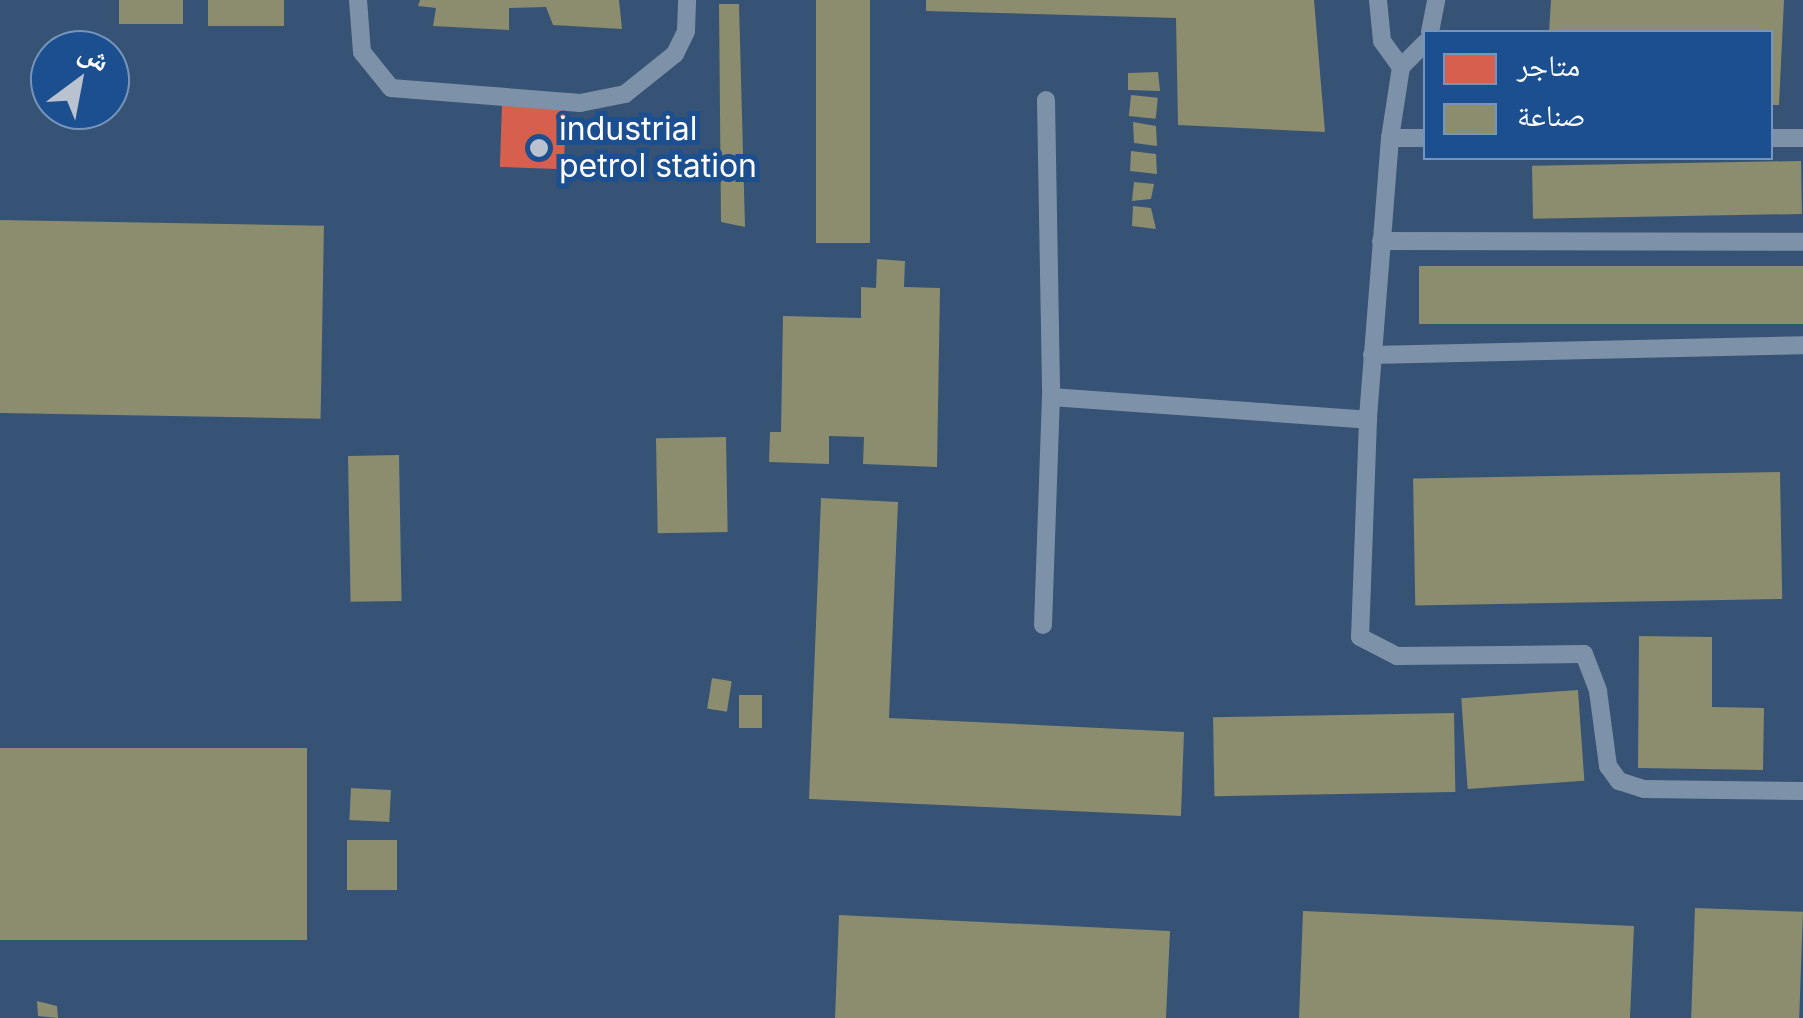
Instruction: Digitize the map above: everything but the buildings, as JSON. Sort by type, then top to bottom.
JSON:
[{"type":"lane","points":[[358,0],[362,52],[391,88],[580,103],[625,94],[674,54],[686,31],[686,0]]},
{"type":"lane","points":[[1378,0],[1382,42],[1401,66]]},
{"type":"lane","points":[[1430,30],[1436,0]]},
{"type":"lane","points":[[1423,45],[1401,66],[1390,138],[1368,420],[1360,637],[1397,656],[1584,654],[1598,691],[1608,766],[1619,781],[1644,789],[1803,791]]},
{"type":"lane","points":[[1043,625],[1051,397],[1046,100]]},
{"type":"lane","points":[[1390,138],[1423,138]]},
{"type":"lane","points":[[1773,138],[1803,138]]},
{"type":"lane","points":[[1382,241],[1803,242]]},
{"type":"lane","points":[[1372,355],[1803,346]]},
{"type":"lane","points":[[1051,397],[1368,420]]},
{"type":"place","name":"industrial petrol station","points":[[539,148]]}]
